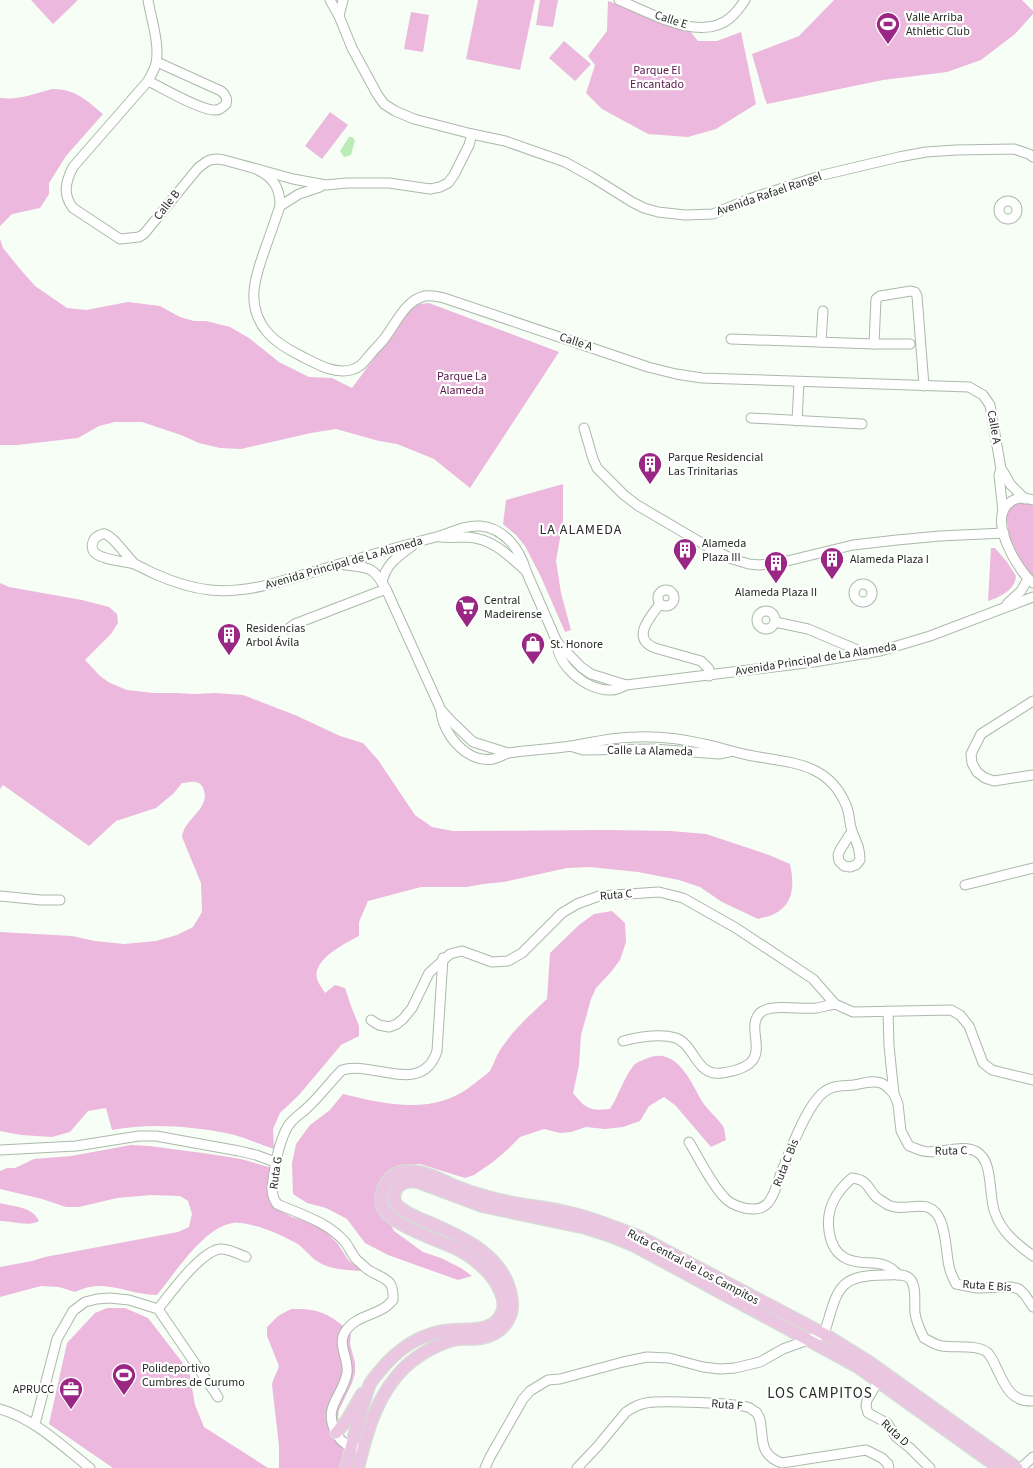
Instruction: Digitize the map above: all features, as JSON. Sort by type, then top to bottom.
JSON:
[{"type":"main road","name":"Ruta Central de Los Campitos","points":[[346,1468],[358,1419],[369,1385],[387,1362],[403,1348],[424,1336],[437,1332],[489,1326],[498,1319],[504,1308],[503,1295],[496,1283],[476,1262],[461,1251],[399,1223],[384,1209],[381,1196],[386,1182],[397,1173],[411,1171],[432,1176],[473,1193],[500,1201],[566,1212],[614,1227],[649,1242],[824,1334],[999,1468]]},
{"type":"main road","name":"Ruta Central de Los Campitos","points":[[358,1468],[370,1425],[379,1402],[388,1386],[406,1367],[427,1352],[445,1343],[458,1339],[480,1339],[492,1335],[509,1322],[512,1312],[512,1297],[506,1281],[497,1266],[484,1251],[460,1237],[410,1214],[398,1206],[394,1196],[395,1191],[407,1182],[418,1182],[488,1208],[564,1222],[611,1236],[635,1246],[858,1366],[881,1376],[1017,1468]]},
{"type":"main road","points":[[336,1433],[347,1420],[369,1385]]},
{"type":"street","name":"Calle B","points":[[148,0],[158,51],[157,62],[148,81],[73,167],[66,181],[69,202],[73,208],[120,239],[139,237],[144,234],[192,175],[206,162],[224,160],[293,180],[326,185],[389,182],[430,189],[448,183],[469,145],[472,134]]},
{"type":"street","name":"Avenida Rafael Rangel","points":[[330,0],[339,16],[352,48],[376,94],[384,104],[414,119],[505,141],[565,162],[632,202],[658,212],[685,215],[713,214],[749,199],[823,175],[917,154],[956,150],[1008,149],[1033,157]]},
{"type":"street","points":[[339,16],[343,0]]},
{"type":"street","name":"Calle E","points":[[619,0],[680,25],[713,27],[722,24],[730,18],[745,0]]},
{"type":"street","points":[[148,81],[200,107],[210,110],[220,109],[226,104],[224,93],[221,91],[157,62]]},
{"type":"street","points":[[258,170],[266,174],[276,184],[280,196],[280,206]]},
{"type":"street","points":[[280,206],[298,194],[326,185]]},
{"type":"street","name":"Calle A","points":[[280,206],[256,275],[254,290],[256,309],[267,333],[276,341],[323,367],[333,370],[351,370],[360,366],[384,339],[406,307],[419,298],[433,296],[444,298],[630,361],[676,374],[702,378],[969,387],[983,395],[990,405],[1001,470],[999,475],[1004,533],[1011,554],[1031,581]]},
{"type":"street","points":[[874,344],[876,299],[880,296],[915,292],[917,296],[924,386]]},
{"type":"street","points":[[821,342],[823,311]]},
{"type":"street","points":[[731,339],[910,344]]},
{"type":"street","points":[[797,421],[799,382]]},
{"type":"street","points":[[751,418],[862,424]]},
{"type":"street","points":[[584,428],[597,468],[624,495],[705,545],[732,559],[749,564],[760,565],[787,561],[853,546],[897,540],[1004,533]]},
{"type":"street","name":"Calle A","points":[[1001,470],[1010,484],[1029,499]]},
{"type":"street","points":[[1003,512],[1004,508],[1013,500],[1029,499]]},
{"type":"street","name":"Avenida Principal de La Alameda","points":[[134,564],[106,534],[102,534],[94,541],[92,546],[94,552],[100,556],[134,564],[176,583],[211,590],[252,589],[457,529],[480,526],[495,530],[510,540],[518,551],[557,642],[581,667],[591,674],[626,685]]},
{"type":"street","points":[[490,542],[495,530]]},
{"type":"street","name":"Avenida Principal de La Alameda","points":[[437,536],[475,538],[490,542],[504,551],[526,571]]},
{"type":"street","points":[[288,629],[295,624],[384,586],[383,574],[387,566],[402,553],[424,539]]},
{"type":"street","name":"Calle La Alameda","points":[[340,564],[368,568],[376,573],[384,586],[441,710],[473,742],[508,753]]},
{"type":"street","name":"Avenida Principal de La Alameda","points":[[1000,608],[1016,597],[1031,581]]},
{"type":"street","name":"Avenida Principal de La Alameda","points":[[557,642],[557,650],[566,668],[572,674],[593,686],[605,690],[618,689],[626,685],[709,676],[891,649],[912,643],[1033,597]]},
{"type":"street","points":[[660,604],[644,626],[643,632],[646,642],[654,648],[702,661],[709,669],[709,676]]},
{"type":"street","points":[[775,622],[808,629],[867,654]]},
{"type":"street","points":[[583,680],[591,674]]},
{"type":"street","points":[[1033,701],[981,734],[971,754],[972,763],[977,772],[985,778],[994,781],[1033,775]]},
{"type":"street","name":"Calle La Alameda","points":[[441,710],[441,718],[457,746],[483,759],[494,759],[508,753],[635,737],[668,738],[704,744],[731,752],[800,764],[822,774],[830,780],[842,797],[850,815],[852,831]]},
{"type":"street","points":[[652,749],[653,738]]},
{"type":"street","points":[[466,752],[473,742]]},
{"type":"street","name":"Calle La Alameda","points":[[570,746],[583,750],[652,749],[720,754],[731,752]]},
{"type":"street","points":[[965,885],[1033,868]]},
{"type":"street","name":"Ruta C","points":[[443,958],[462,951],[492,962],[508,961],[522,953],[562,913],[577,904],[599,896],[659,892],[683,898],[736,928],[813,979],[835,1004]]},
{"type":"street","points":[[0,896],[60,900]]},
{"type":"street","points":[[371,1020],[380,1025],[388,1026],[397,1024],[403,1019],[412,1008],[429,973],[443,958]]},
{"type":"street","name":"Ruta G","points":[[336,1433],[330,1417],[331,1410],[347,1372],[347,1362],[342,1343],[344,1333],[352,1323],[386,1308],[393,1300],[394,1290],[390,1281],[368,1270],[354,1258],[345,1242],[331,1229],[277,1204],[272,1192],[275,1162],[289,1124],[307,1108],[342,1070],[349,1067],[392,1074],[404,1074],[423,1071],[429,1065],[437,1051],[443,958]]},
{"type":"street","points":[[623,1041],[641,1036],[676,1038],[685,1043],[700,1066],[709,1072],[720,1074],[740,1069],[755,1058],[758,1049],[755,1022],[759,1013],[767,1008],[816,1008],[835,1004],[853,1012],[951,1010],[960,1015],[969,1026],[983,1063],[992,1070],[1033,1080]]},
{"type":"street","name":"Ruta C","points":[[888,1011],[889,1046],[900,1131],[909,1146],[924,1152],[971,1149],[984,1158],[989,1176],[994,1213],[1010,1238],[1032,1254]]},
{"type":"street","name":"Ruta C Bis","points":[[689,1142],[716,1188],[725,1199],[743,1208],[760,1209],[767,1205],[772,1197],[808,1111],[822,1092],[830,1088],[870,1082],[882,1083],[894,1094]]},
{"type":"street","points":[[0,1150],[76,1146],[139,1136],[156,1136],[239,1151],[275,1162]]},
{"type":"street","points":[[0,1145],[13,1148]]},
{"type":"street","name":"Ruta E Bis","points":[[1033,1307],[1019,1289],[1011,1287],[977,1288],[956,1284],[949,1267],[941,1221],[936,1213],[928,1208],[891,1206],[877,1198],[866,1183],[860,1179],[852,1178],[832,1202],[828,1221],[830,1238],[836,1250],[845,1258],[857,1262],[874,1262],[893,1268],[898,1275],[906,1276],[910,1279],[913,1285],[915,1314],[924,1338],[941,1346],[980,1349],[988,1354],[1008,1390],[1015,1398],[1033,1401]]},
{"type":"street","points":[[158,1309],[198,1262],[210,1253],[221,1249],[246,1257]]},
{"type":"street","points":[[485,1468],[522,1399],[530,1391],[548,1380],[560,1379],[647,1357],[669,1358],[703,1367],[720,1369],[735,1368],[760,1362],[783,1349],[824,1334],[839,1291],[844,1284],[852,1279],[871,1275],[898,1275]]},
{"type":"street","points":[[36,1424],[57,1339],[73,1311],[85,1302],[110,1298],[129,1300],[158,1309],[218,1397]]},
{"type":"street","name":"Ruta D","points":[[881,1376],[866,1400],[868,1413],[887,1423],[896,1437],[930,1468]]},
{"type":"street","name":"Ruta F","points":[[577,1468],[598,1447],[626,1412],[638,1405],[651,1402],[729,1405],[750,1408],[756,1412],[759,1418],[762,1443],[765,1450],[776,1461],[782,1463],[866,1450],[882,1458],[889,1468]]},
{"type":"street","points":[[0,1409],[36,1424],[90,1468]]},
{"type":"street","points":[[336,1433],[342,1442],[363,1448]]},
{"type":"street","points":[[1021,1468],[1033,1458]]},
{"type":"green space","points":[[31,0],[78,0],[53,24]]},
{"type":"green space","points":[[478,0],[535,0],[520,70],[466,59]]},
{"type":"green space","points":[[540,0],[558,0],[553,27],[536,25]]},
{"type":"green space","name":"Valle Arriba Athletic Club","points":[[834,0],[1022,0],[1033,11],[1033,14],[1015,34],[981,60],[947,72],[883,80],[767,104],[752,54],[799,36]]},
{"type":"green space","name":"Parque El Encantado","points":[[608,1],[689,30],[698,41],[717,41],[741,32],[756,104],[716,129],[688,137],[648,134],[602,109],[586,93],[595,65],[588,56],[607,31]]},
{"type":"green space","points":[[411,12],[429,15],[423,52],[404,49]]},
{"type":"green space","points":[[564,41],[591,64],[575,81],[549,58]]},
{"type":"green space","points":[[52,89],[74,93],[103,114],[66,156],[49,183],[49,194],[40,208],[12,214],[0,226],[0,98],[33,95]]},
{"type":"green space","points":[[330,112],[348,125],[322,159],[305,146]]},
{"type":"green space","name":"Parque La Alameda","points":[[0,239],[3,248],[35,286],[67,308],[86,310],[128,302],[160,306],[180,317],[230,327],[249,338],[279,362],[309,377],[332,378],[352,388],[410,310],[419,304],[429,303],[559,352],[470,488],[434,459],[397,444],[336,429],[241,449],[220,448],[199,443],[142,422],[115,422],[99,426],[78,438],[17,445],[0,445]]},
{"type":"green space","points":[[563,484],[563,521],[556,561],[561,593],[571,630],[565,632],[525,546],[503,524],[506,500]]},
{"type":"green space","points":[[1018,501],[1033,503],[1033,578],[1020,563],[1012,547],[1008,529],[1006,510]]},
{"type":"green space","points":[[991,548],[995,548],[1016,576],[1010,589],[988,601]]},
{"type":"green space","points":[[0,583],[9,587],[82,600],[109,607],[117,614],[118,623],[111,634],[85,660],[100,676],[110,683],[127,690],[154,693],[243,695],[295,715],[340,736],[363,743],[378,760],[415,815],[432,827],[453,831],[608,830],[671,831],[706,834],[790,864],[792,886],[789,899],[781,910],[758,919],[722,902],[700,887],[679,880],[638,872],[590,867],[567,868],[504,882],[467,887],[421,887],[368,901],[359,922],[359,936],[325,958],[317,972],[317,979],[325,993],[335,985],[345,988],[359,1026],[359,1036],[341,1045],[299,1095],[280,1113],[273,1129],[274,1149],[232,1134],[198,1129],[155,1126],[112,1130],[106,1108],[88,1111],[70,1132],[52,1137],[21,1135],[0,1131],[0,932],[72,936],[124,944],[156,941],[177,935],[193,927],[202,912],[201,883],[182,836],[187,825],[202,806],[205,794],[199,783],[182,783],[174,793],[156,808],[116,821],[89,846],[3,785],[0,789]]},
{"type":"green space","points":[[612,911],[625,923],[626,942],[620,960],[596,988],[591,999],[581,1035],[579,1065],[573,1093],[588,1108],[597,1110],[610,1109],[634,1065],[648,1058],[666,1057],[674,1061],[686,1074],[702,1102],[724,1128],[726,1140],[711,1147],[675,1105],[664,1097],[649,1106],[640,1121],[623,1127],[605,1129],[586,1127],[560,1133],[544,1129],[520,1137],[493,1162],[474,1175],[465,1178],[420,1164],[406,1165],[389,1175],[382,1196],[389,1221],[394,1231],[423,1252],[441,1258],[472,1276],[458,1280],[388,1255],[365,1243],[347,1219],[326,1208],[307,1203],[293,1194],[292,1163],[296,1144],[310,1125],[330,1110],[343,1094],[394,1104],[428,1104],[460,1093],[475,1083],[490,1071],[499,1052],[510,1036],[547,999],[550,953],[579,925],[594,914]]},
{"type":"green space","points":[[131,1145],[241,1159],[272,1168],[269,1201],[273,1207],[325,1231],[338,1244],[348,1260],[362,1271],[327,1266],[314,1259],[303,1248],[281,1235],[256,1226],[233,1223],[222,1226],[201,1242],[157,1295],[107,1286],[86,1288],[75,1292],[59,1287],[41,1286],[0,1297],[0,1267],[178,1232],[189,1227],[192,1214],[188,1201],[180,1196],[151,1195],[117,1198],[79,1207],[66,1207],[0,1189],[0,1171],[7,1168],[15,1168],[34,1159],[71,1156]]},
{"type":"green space","points":[[0,1203],[17,1206],[32,1212],[39,1221],[26,1224],[0,1221]]},
{"type":"green space","name":"Polideportivo Cumbres de Curumo","points":[[107,1308],[125,1308],[148,1318],[189,1371],[195,1405],[204,1427],[268,1468],[113,1468],[49,1424],[67,1343],[95,1313]]},
{"type":"green space","points":[[291,1309],[324,1313],[351,1332],[350,1344],[355,1363],[355,1373],[339,1410],[338,1418],[346,1439],[344,1468],[279,1468],[279,1446],[272,1385],[279,1366],[267,1336],[267,1327],[278,1316]]},
{"type":"shaded area","points":[[349,137],[355,140],[351,155],[344,157],[340,151]]},
{"type":"place","name":"Valle Arriba Athletic Club","points":[[888,45]]},
{"type":"place","name":"Parque Residencial Las Trinitarias","points":[[650,485]]},
{"type":"place","name":"Alameda Plaza III","points":[[685,571]]},
{"type":"place","name":"Alameda Plaza I","points":[[832,580]]},
{"type":"place","name":"Alameda Plaza II","points":[[776,584]]},
{"type":"place","name":"Central Madeirense","points":[[467,628]]},
{"type":"place","name":"Residencias Arbol Ávila","points":[[229,656]]},
{"type":"place","name":"St. Honore","points":[[533,665]]},
{"type":"place","name":"Polideportivo Cumbres de Curumo","points":[[124,1396]]},
{"type":"place","name":"APRUCC","points":[[71,1410]]},
{"type":"district","name":"LA ALAMEDA","points":[[581,530]]},
{"type":"district","name":"LOS CAMPITOS","points":[[820,1393]]}]
